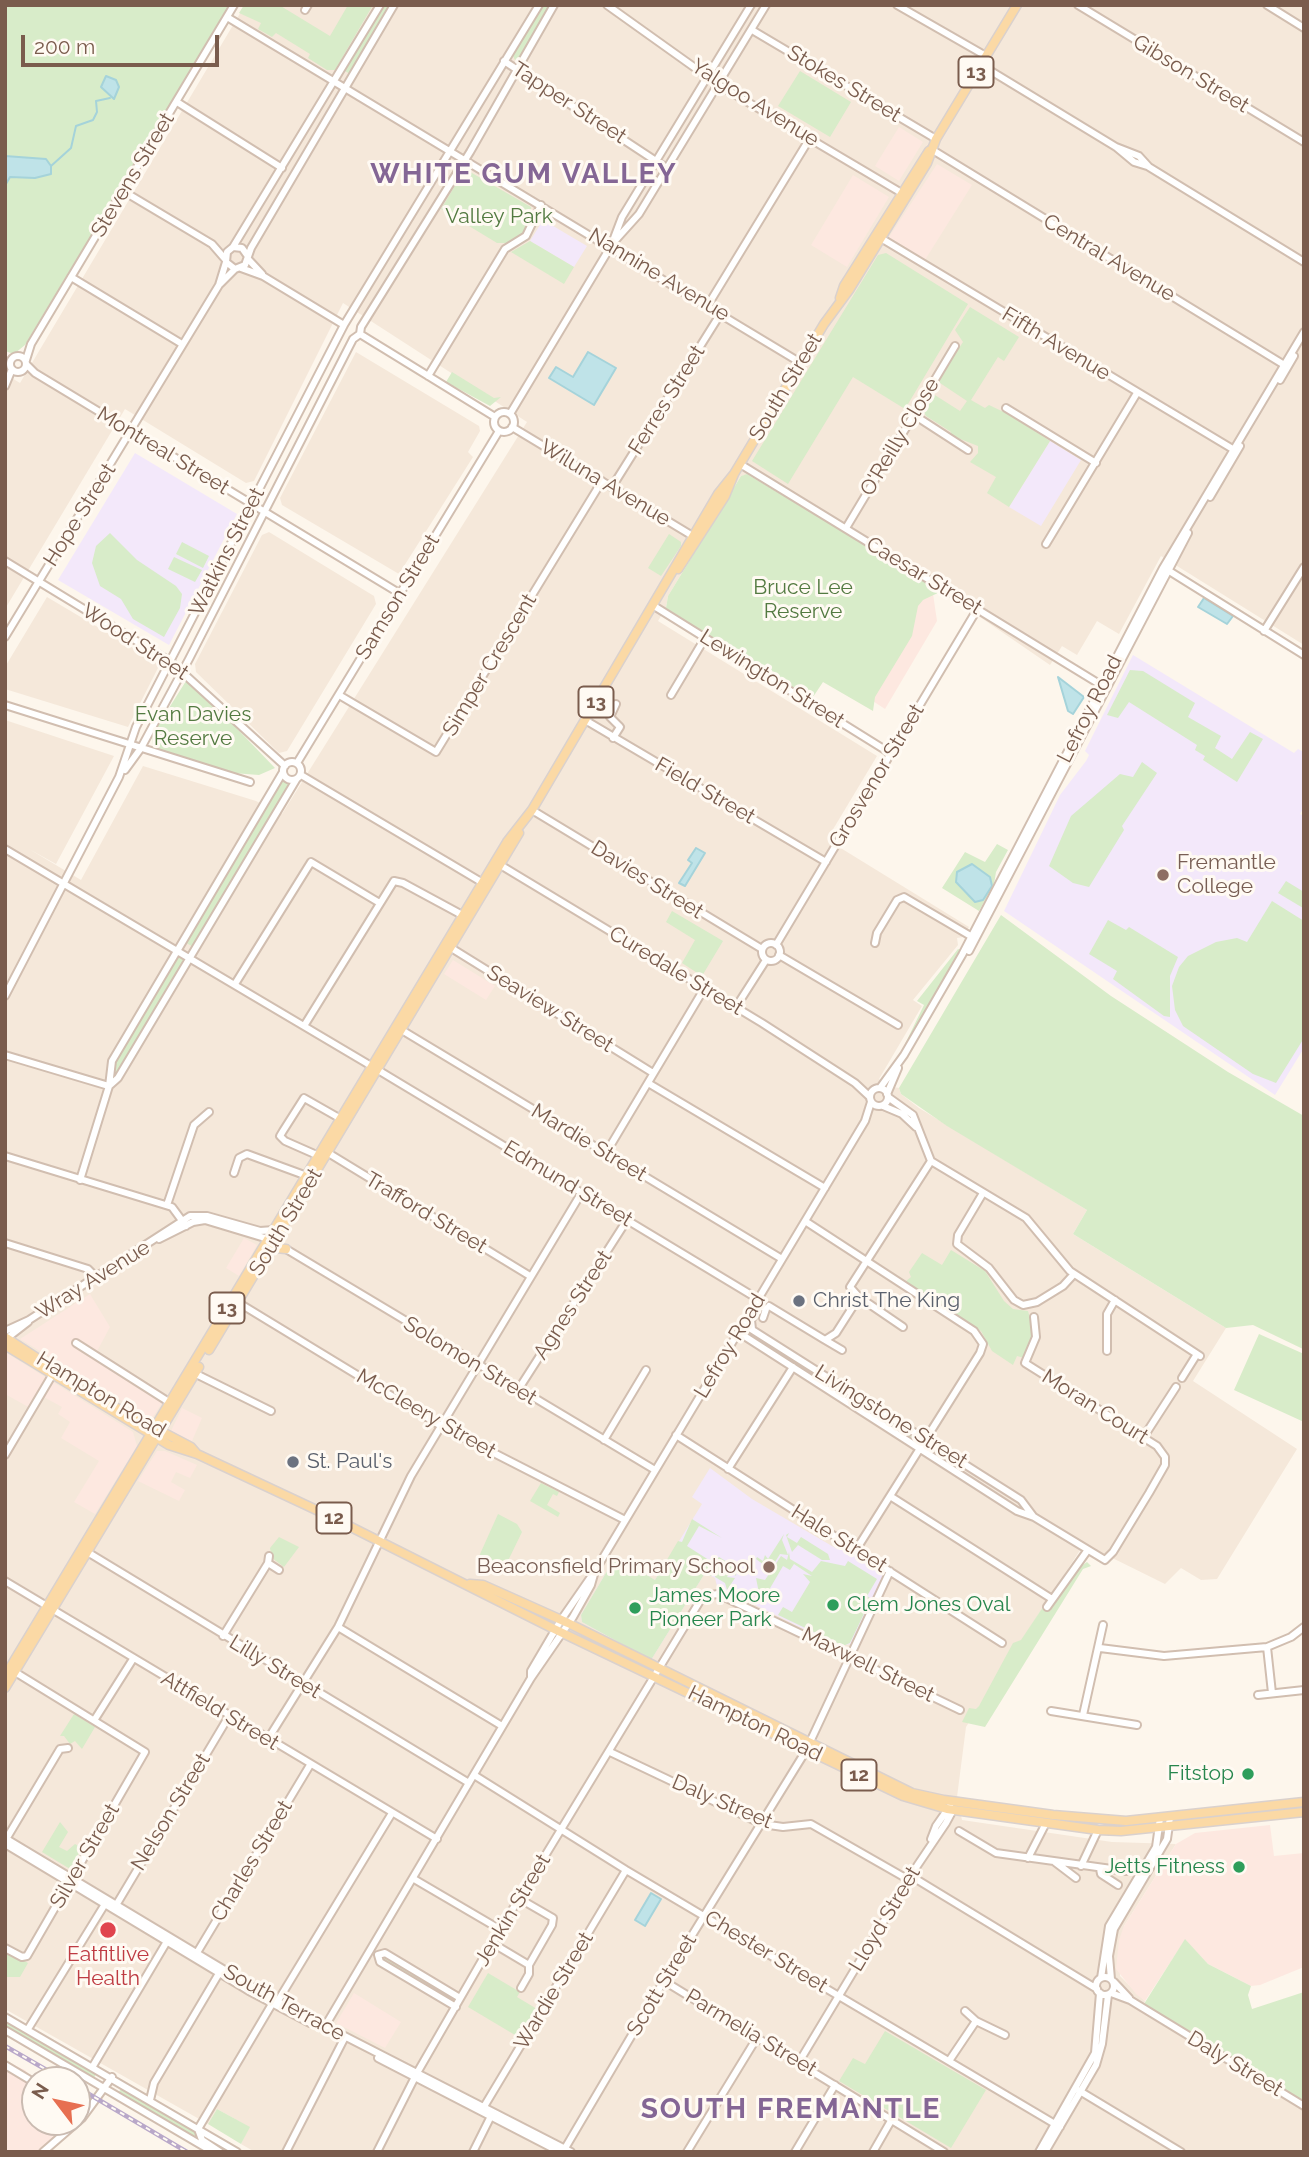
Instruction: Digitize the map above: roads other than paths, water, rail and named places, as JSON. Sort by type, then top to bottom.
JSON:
[{"type":"main road","name":"South Street","points":[[323,1153],[878,236],[927,163],[936,139],[1017,5]]},
{"type":"main road","name":"South Street","points":[[449,946],[483,883],[498,864]]},
{"type":"main road","name":"South Street","points":[[5,1675],[50,1608],[235,1301],[277,1242],[276,1234],[309,1180],[341,1119],[375,1068]]},
{"type":"main road","name":"South Street","points":[[235,1301],[247,1275],[277,1242]]},
{"type":"main road","name":"Hampton Road","points":[[6,1338],[54,1372],[156,1434],[191,1447],[197,1454],[470,1584],[559,1631],[656,1672],[912,1793],[948,1806],[958,1802],[1096,1819],[1165,1822],[1304,1812]]},
{"type":"main road","name":"Hampton Road","points":[[470,1584],[483,1585],[565,1622],[656,1672]]},
{"type":"main road","name":"South Street","points":[[5,1688],[50,1608]]},
{"type":"main road","name":"Hampton Road","points":[[809,1746],[903,1797],[928,1805],[1098,1830],[1304,1802]]},
{"type":"street","name":"Stevens Street","points":[[6,385],[234,5]]},
{"type":"street","points":[[232,248],[380,5]]},
{"type":"street","points":[[247,257],[343,88],[394,5]]},
{"type":"street","name":"Watkins Street","points":[[5,996],[119,777],[130,744],[171,662],[345,325],[539,5]]},
{"type":"street","points":[[345,325],[346,337],[354,339],[361,331],[554,5]]},
{"type":"street","name":"Yalgoo Avenue","points":[[607,5],[708,74],[719,85],[904,194]]},
{"type":"street","points":[[510,414],[611,246],[622,217],[751,5]]},
{"type":"street","points":[[611,246],[632,225],[766,5]]},
{"type":"street","points":[[897,5],[1116,147],[1139,156],[1149,167],[1303,261]]},
{"type":"street","name":"Gibson Street","points":[[1078,5],[1304,142]]},
{"type":"street","points":[[1267,5],[1304,28]]},
{"type":"street","name":"Nannine Avenue","points":[[227,17],[611,246],[801,363]]},
{"type":"street","name":"Stokes Street","points":[[752,30],[936,139]]},
{"type":"street","name":"Tapper Street","points":[[504,61],[668,169]]},
{"type":"street","points":[[177,102],[282,167]]},
{"type":"street","points":[[708,305],[810,138]]},
{"type":"street","name":"Central Avenue","points":[[931,149],[1285,366]]},
{"type":"street","points":[[123,191],[212,244],[242,248],[263,276]]},
{"type":"street","points":[[428,376],[505,249],[526,236],[541,205]]},
{"type":"street","name":"Fifth Avenue","points":[[878,236],[1235,451]]},
{"type":"street","points":[[212,244],[226,261],[238,269],[263,276],[345,325],[357,321],[361,331],[495,417]]},
{"type":"street","name":"Hope Street","points":[[5,637],[219,285],[232,248]]},
{"type":"street","name":"Hope Street","points":[[219,285],[238,269],[247,257]]},
{"type":"street","points":[[71,277],[182,344]]},
{"type":"street","name":"Ferres Street","points":[[612,487],[721,313]]},
{"type":"street","name":"Lefroy Road","points":[[324,2028],[559,1631],[591,1585],[595,1571],[738,1332],[764,1305],[782,1259],[865,1121],[882,1106],[899,1067],[974,938],[1165,569],[1304,332]]},
{"type":"street","name":"Watkins Street","points":[[119,777],[141,748],[183,671],[354,339]]},
{"type":"street","name":"Lefroy Road","points":[[1285,366],[1304,339]]},
{"type":"street","name":"O'Reilly Close","points":[[846,528],[955,346]]},
{"type":"street","name":"Montreal Street","points":[[5,355],[399,593]]},
{"type":"street","points":[[1046,544],[1138,393]]},
{"type":"street","points":[[1006,408],[1096,463]]},
{"type":"street","points":[[502,412],[510,414],[512,427],[506,431],[499,430],[494,425],[495,417],[502,412]]},
{"type":"street","points":[[914,415],[968,450]]},
{"type":"street","name":"Wiluna Avenue","points":[[512,427],[695,538]]},
{"type":"street","name":"Samson Street","points":[[297,763],[499,430]]},
{"type":"street","name":"Caesar Street","points":[[740,464],[1105,687]]},
{"type":"street","name":"Simper Crescent","points":[[339,695],[436,752],[602,481]]},
{"type":"street","name":"Wood Street","points":[[5,561],[171,662],[284,769]]},
{"type":"street","points":[[1264,631],[1304,567]]},
{"type":"street","points":[[1165,569],[1304,655]]},
{"type":"street","name":"Lewington Street","points":[[654,606],[890,753]]},
{"type":"street","name":"Grosvenor Street","points":[[776,945],[978,607]]},
{"type":"street","points":[[671,695],[705,638]]},
{"type":"street","points":[[613,738],[620,727],[610,718],[616,704]]},
{"type":"street","points":[[5,705],[250,782]]},
{"type":"street","name":"Field Street","points":[[585,720],[826,862]]},
{"type":"street","points":[[80,1180],[109,1086],[112,1061],[284,769],[292,762],[297,763],[301,769],[298,778],[118,1078],[109,1086]]},
{"type":"street","points":[[284,769],[289,780],[298,778],[483,883]]},
{"type":"street","name":"Davies Street","points":[[532,810],[762,949]]},
{"type":"street","name":"Edmund Street","points":[[5,848],[842,1350]]},
{"type":"street","points":[[235,984],[306,866],[311,862],[378,902]]},
{"type":"street","name":"Curedale Street","points":[[498,864],[736,1007],[855,1083],[870,1099]]},
{"type":"street","points":[[304,1026],[378,902],[394,881],[403,883],[464,916]]},
{"type":"street","points":[[875,943],[877,933],[897,900],[904,897],[974,938]]},
{"type":"street","name":"Lefroy Road","points":[[865,1121],[870,1099],[904,1055],[974,938]]},
{"type":"street","points":[[766,960],[762,949],[771,943],[776,945],[779,955],[898,1025]]},
{"type":"street","name":"Seaview Street","points":[[449,946],[653,1073]]},
{"type":"street","points":[[766,960],[771,961],[779,955]]},
{"type":"street","points":[[736,1007],[766,960]]},
{"type":"street","points":[[606,1153],[704,989]]},
{"type":"street","name":"Mardie Street","points":[[399,1029],[782,1259]]},
{"type":"street","points":[[5,1055],[109,1086]]},
{"type":"street","points":[[648,1083],[825,1188]]},
{"type":"street","name":"Curedale Street","points":[[855,1083],[877,1088]]},
{"type":"street","points":[[877,1088],[913,1115],[931,1161],[1030,1221],[1056,1257],[1073,1274],[1199,1355],[1182,1378]]},
{"type":"street","name":"Trafford Street","points":[[341,1119],[304,1098],[281,1139],[323,1153],[530,1276]]},
{"type":"street","points":[[870,1099],[902,1114],[916,1127]]},
{"type":"street","points":[[167,1205],[194,1125],[209,1112]]},
{"type":"street","points":[[234,1172],[239,1158],[247,1154],[309,1180]]},
{"type":"street","points":[[5,1156],[167,1205],[176,1209],[184,1223]]},
{"type":"street","points":[[903,1326],[859,1297],[850,1287],[931,1161]]},
{"type":"street","points":[[268,1739],[338,1627],[411,1476],[582,1192]]},
{"type":"street","points":[[983,1193],[956,1239],[960,1249],[988,1266],[1018,1304],[1029,1305],[1047,1296],[1063,1286],[1073,1274]]},
{"type":"street","name":"Solomon Street","points":[[184,1223],[190,1216],[203,1215],[254,1230],[277,1242],[518,1390],[655,1470]]},
{"type":"street","name":"Solomon Street","points":[[184,1223],[205,1220],[277,1242]]},
{"type":"street","name":"Agnes Street","points":[[518,1390],[627,1220]]},
{"type":"street","points":[[805,1221],[974,1331],[982,1340],[980,1353],[856,1550]]},
{"type":"street","name":"Wray Avenue","points":[[6,1338],[29,1320],[184,1223]]},
{"type":"street","points":[[5,1243],[88,1269],[97,1278]]},
{"type":"street","points":[[825,1340],[836,1333],[859,1297]]},
{"type":"street","points":[[1107,1351],[1106,1319],[1115,1300]]},
{"type":"street","name":"McCleery Street","points":[[235,1301],[441,1426],[625,1520]]},
{"type":"street","points":[[764,1305],[764,1319]]},
{"type":"street","points":[[752,1329],[751,1320],[764,1305]]},
{"type":"street","name":"Moran Court","points":[[1034,1317],[1036,1338],[1025,1363],[1161,1450],[1165,1465],[1113,1552],[1105,1560]]},
{"type":"street","name":"Livingstone Street","points":[[743,1324],[1021,1500],[1034,1517]]},
{"type":"street","name":"Livingstone Street","points":[[738,1332],[1017,1511],[1034,1517],[1105,1560]]},
{"type":"street","points":[[76,1343],[174,1405]]},
{"type":"street","points":[[728,1469],[793,1367]]},
{"type":"street","points":[[604,1440],[646,1370]]},
{"type":"street","points":[[5,1455],[54,1372]]},
{"type":"street","points":[[192,1372],[271,1411]]},
{"type":"street","points":[[1143,1438],[1176,1387]]},
{"type":"street","name":"Hale Street","points":[[676,1435],[1002,1643]]},
{"type":"street","points":[[890,1496],[1052,1599]]},
{"type":"street","name":"Lilly Street","points":[[85,1551],[469,1783]]},
{"type":"street","points":[[1047,1607],[1087,1551]]},
{"type":"street","points":[[223,1636],[268,1560],[279,1570]]},
{"type":"street","name":"Scott Street","points":[[565,2151],[664,1981],[809,1746],[890,1571]]},
{"type":"street","name":"Attfield Street","points":[[5,1581],[436,1839]]},
{"type":"street","name":"Maxwell Street","points":[[656,1672],[701,1598],[711,1592],[851,1656],[960,1710]]},
{"type":"street","points":[[1083,1715],[1100,1648],[1102,1625]]},
{"type":"street","points":[[338,1627],[502,1726]]},
{"type":"street","points":[[1100,1648],[1164,1656],[1267,1647],[1291,1637],[1304,1627]]},
{"type":"street","points":[[1267,1647],[1272,1693]]},
{"type":"street","points":[[15,1672],[95,1719],[133,1659]]},
{"type":"street","name":"Jenkin Street","points":[[377,2152],[460,1998],[656,1672]]},
{"type":"street","points":[[1258,1695],[1304,1690]]},
{"type":"street","points":[[1051,1711],[1137,1726]]},
{"type":"street","name":"Nelson Street","points":[[115,1907],[229,1716]]},
{"type":"street","name":"Silver Street","points":[[5,1948],[18,1956],[27,1956],[143,1758],[145,1752],[142,1748],[95,1719]]},
{"type":"street","points":[[5,1841],[60,1749],[68,1748]]},
{"type":"street","name":"Daly Street","points":[[610,1752],[762,1824],[783,1827],[811,1824],[1087,1980],[1098,1991],[1130,2000],[1304,2106]]},
{"type":"street","name":"Charles Street","points":[[195,1955],[310,1765]]},
{"type":"street","name":"Chester Street","points":[[474,1775],[626,1870],[1058,2126]]},
{"type":"street","points":[[928,1805],[939,1815],[928,1847]]},
{"type":"street","points":[[936,1826],[948,1806]]},
{"type":"street","points":[[928,1847],[948,1806]]},
{"type":"street","points":[[198,2129],[392,1813]]},
{"type":"street","points":[[1079,2090],[1095,2053],[1099,1980],[1109,1926],[1156,1847],[1165,1822]]},
{"type":"street","points":[[1041,2152],[1099,2056],[1112,1980],[1108,1956],[1115,1929],[1163,1845],[1165,1822]]},
{"type":"street","points":[[1028,1858],[1046,1824]]},
{"type":"street","points":[[1081,1866],[1098,1830]]},
{"type":"street","points":[[959,1831],[996,1853],[1126,1871]]},
{"type":"street","name":"South Terrace","points":[[5,1841],[275,2004],[565,2151]]},
{"type":"street","name":"Lloyd Street","points":[[799,2062],[928,1847]]},
{"type":"street","points":[[1055,1862],[1076,1878]]},
{"type":"street","points":[[1100,1869],[1101,1874],[1118,1885]]},
{"type":"street","name":"Wardie Street","points":[[483,2109],[626,1870]]},
{"type":"street","points":[[414,1878],[501,1930]]},
{"type":"street","name":"South Terrace","points":[[71,1880],[105,1904],[115,1907]]},
{"type":"street","points":[[520,1899],[553,1918],[552,1926],[529,1965],[528,1975],[521,1989]]},
{"type":"street","points":[[28,2029],[105,1904]]},
{"type":"street","points":[[93,2066],[168,1939]]},
{"type":"street","points":[[492,1943],[529,1965]]},
{"type":"street","points":[[456,2007],[380,1962],[379,1955],[385,1953],[460,1998]]},
{"type":"street","points":[[150,2100],[154,2083],[221,1971]]},
{"type":"street","name":"Daly Street","points":[[1087,1980],[1112,1980],[1130,2000]]},
{"type":"street","name":"Parmelia Street","points":[[664,1981],[944,2152]]},
{"type":"street","points":[[965,2011],[976,2021],[1005,2035]]},
{"type":"street","points":[[5,2017],[237,2152]]},
{"type":"street","points":[[949,2061],[976,2021]]},
{"type":"street","points":[[5,2030],[213,2152]]},
{"type":"street","points":[[687,2152],[758,2036]]},
{"type":"street","points":[[287,2151],[344,2038]]},
{"type":"street","points":[[5,2065],[21,2075]]},
{"type":"street","points":[[91,2103],[112,2077]]},
{"type":"street","points":[[795,2152],[835,2085]]},
{"type":"street","points":[[1079,2090],[1181,2152]]},
{"type":"street","points":[[473,2152],[492,2115]]},
{"type":"street","points":[[873,2152],[892,2119]]},
{"type":"street","points":[[198,2129],[202,2140],[220,2152]]},
{"type":"street","points":[[43,2152],[59,2136]]},
{"type":"water","points":[[106,76],[116,80],[119,87],[114,99],[101,87]]},
{"type":"water","points":[[5,156],[46,159],[51,166],[51,174],[35,178],[10,177],[6,184],[5,204]]},
{"type":"water","points":[[588,352],[616,368],[594,405],[549,378],[556,367],[573,377]]},
{"type":"water","points":[[1204,598],[1233,616],[1227,624],[1198,607]]},
{"type":"water","points":[[1058,677],[1084,697],[1073,714],[1068,711]]},
{"type":"water","points":[[696,848],[705,853],[685,886],[679,883],[692,863],[688,860]]},
{"type":"water","points":[[972,864],[990,877],[992,886],[983,900],[975,902],[956,882],[957,872]]},
{"type":"water","points":[[651,1893],[661,1899],[645,1926],[635,1920]]},
{"type":"waterway","points":[[51,166],[71,148],[76,126],[93,120],[97,112],[96,101],[110,98]]},
{"type":"railway","points":[[5,2046],[40,2066]]},
{"type":"railway","points":[[91,2095],[187,2152]]},
{"type":"place","name":"Fremantle College","points":[[1163,875]]},
{"type":"place","name":"Christ The King","points":[[799,1301]]},
{"type":"place","name":"St. Paul's","points":[[293,1462]]},
{"type":"place","name":"Beaconsfield Primary School","points":[[769,1567]]},
{"type":"place","name":"Clem Jones Oval","points":[[833,1605]]},
{"type":"place","name":"James Moore Pioneer Park","points":[[635,1608]]},
{"type":"place","name":"Fitstop","points":[[1248,1774]]},
{"type":"place","name":"Jetts Fitness","points":[[1239,1867]]},
{"type":"place","name":"Eatfitlive Health","points":[[108,1930]]},
{"type":"district","name":"WHITE GUM VALLEY","points":[[524,175]]},
{"type":"district","name":"SOUTH FREMANTLE","points":[[791,2110]]},
{"type":"park label","name":"Valley Park","points":[[499,217]]},
{"type":"park label","name":"Bruce Lee Reserve","points":[[803,600]]},
{"type":"park label","name":"Evan Davies Reserve","points":[[193,727]]}]
